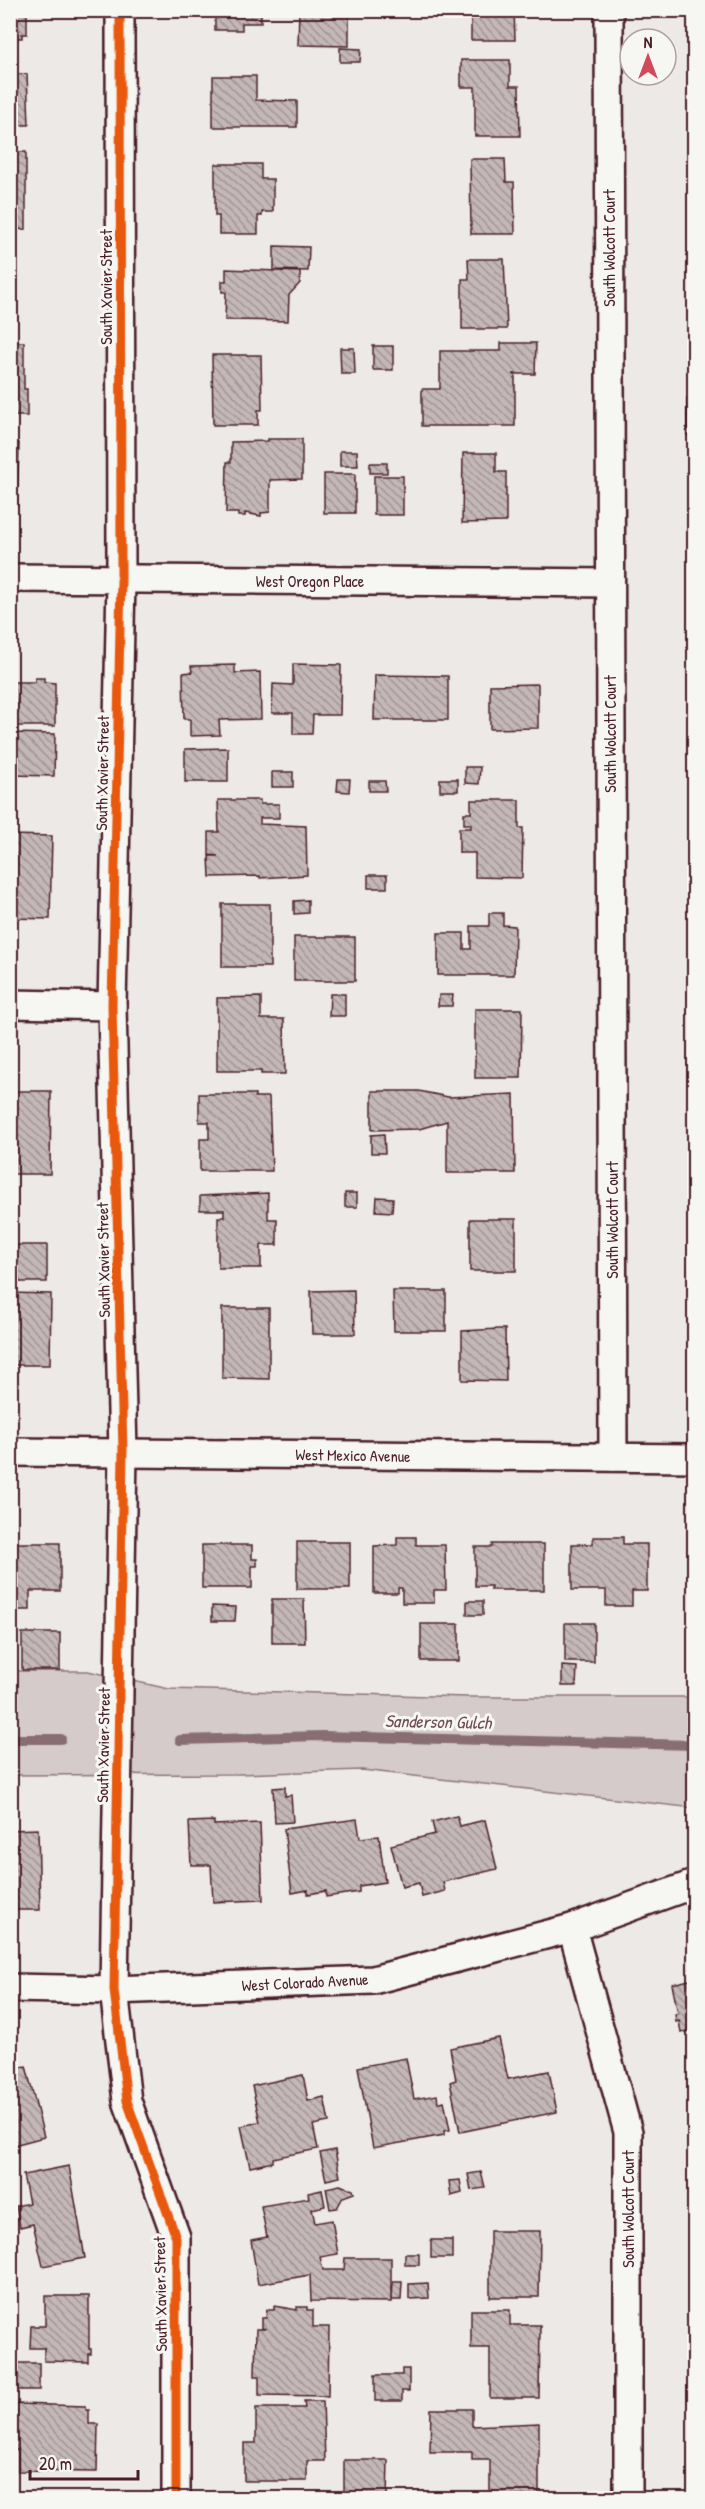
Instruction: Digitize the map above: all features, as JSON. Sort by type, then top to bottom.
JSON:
[{"type":"street","name":"South Xavier Street","points":[[120,10],[121,580],[112,1006],[123,1452],[114,1990],[127,2101],[176,2237],[176,2499]]},
{"type":"street","name":"South Wolcott Court","points":[[609,10],[613,1457]]},
{"type":"street","name":"West Oregon Place","points":[[10,578],[609,583]]},
{"type":"street","points":[[10,1004],[112,1006]]},
{"type":"street","name":"West Mexico Avenue","points":[[10,1452],[694,1458]]},
{"type":"street","name":"West Colorado Avenue","points":[[10,1988],[114,1990],[373,1980],[572,1928],[694,1884]]},
{"type":"street","name":"South Wolcott Court","points":[[572,1928],[628,2132],[628,2499]]},
{"type":"shaded area","points":[[11,1671],[88,1671],[169,1689],[467,1697],[694,1697],[694,1808],[362,1770],[237,1774],[11,1775]]},
{"type":"building","points":[[10,10],[27,10],[27,34],[22,34],[22,38],[10,38]]},
{"type":"building","points":[[215,10],[261,10],[261,23],[242,23],[242,30],[215,30]]},
{"type":"building","points":[[299,10],[349,10],[349,46],[298,45]]},
{"type":"building","points":[[471,10],[514,10],[515,40],[471,40]]},
{"type":"building","points":[[340,48],[361,49],[360,62],[340,62]]},
{"type":"building","points":[[461,60],[510,60],[510,86],[519,86],[520,136],[475,136],[475,87],[461,87]]},
{"type":"building","points":[[27,74],[29,125],[10,125],[10,75]]},
{"type":"building","points":[[213,76],[256,76],[256,100],[297,101],[297,127],[213,127]]},
{"type":"building","points":[[10,152],[26,152],[26,229],[10,230]]},
{"type":"building","points":[[470,159],[505,159],[506,182],[514,182],[515,234],[471,234]]},
{"type":"building","points":[[215,164],[261,164],[261,179],[273,179],[273,212],[262,212],[262,216],[258,216],[258,234],[219,234],[219,216],[215,216]]},
{"type":"building","points":[[274,246],[309,247],[308,271],[274,270]]},
{"type":"building","points":[[468,259],[504,259],[507,329],[462,329],[462,279],[469,279]]},
{"type":"building","points":[[10,269],[15,269],[15,319],[10,319]]},
{"type":"building","points":[[226,269],[300,272],[300,283],[289,295],[288,321],[225,320],[226,292],[222,292],[222,281],[226,281]]},
{"type":"building","points":[[10,342],[24,342],[24,389],[27,389],[27,416],[10,416]]},
{"type":"building","points":[[501,343],[536,343],[535,374],[513,374],[515,375],[515,426],[422,426],[422,389],[440,389],[440,351],[501,351]]},
{"type":"building","points":[[373,346],[393,346],[393,370],[373,370]]},
{"type":"building","points":[[340,348],[354,348],[355,374],[341,374]]},
{"type":"building","points":[[212,355],[261,355],[262,410],[258,410],[258,425],[213,425]]},
{"type":"building","points":[[694,397],[694,435],[687,435],[687,398]]},
{"type":"building","points":[[268,439],[302,439],[302,479],[270,480],[270,512],[261,513],[261,516],[245,513],[245,516],[238,516],[238,513],[226,513],[227,462],[231,462],[231,442],[268,441]]},
{"type":"building","points":[[10,443],[19,443],[17,506],[10,505]]},
{"type":"building","points":[[340,451],[357,451],[358,466],[340,466]]},
{"type":"building","points":[[463,453],[496,453],[496,472],[506,472],[506,522],[462,523]]},
{"type":"building","points":[[370,463],[387,463],[387,473],[370,473]]},
{"type":"building","points":[[324,474],[355,474],[355,513],[324,513]]},
{"type":"building","points":[[374,476],[403,476],[403,515],[374,515]]},
{"type":"building","points":[[293,664],[341,665],[340,715],[313,715],[312,734],[293,734],[293,713],[272,713],[273,684],[293,685]]},
{"type":"building","points":[[235,665],[235,673],[260,672],[261,719],[219,720],[220,735],[190,736],[190,719],[184,719],[183,673],[192,672],[191,666]]},
{"type":"building","points":[[375,675],[448,676],[448,720],[374,720]]},
{"type":"building","points":[[35,678],[44,678],[44,682],[55,683],[55,726],[10,726],[10,682],[35,682]]},
{"type":"building","points":[[538,684],[538,728],[490,729],[490,685]]},
{"type":"building","points":[[10,733],[55,734],[54,776],[10,775]]},
{"type":"building","points":[[228,748],[228,782],[185,782],[185,749]]},
{"type":"building","points":[[465,767],[480,767],[479,784],[465,783]]},
{"type":"building","points":[[272,772],[293,772],[293,787],[272,787]]},
{"type":"building","points":[[338,779],[350,779],[349,792],[337,791]]},
{"type":"building","points":[[440,779],[458,779],[458,791],[440,791]]},
{"type":"building","points":[[369,781],[385,781],[386,791],[369,791]]},
{"type":"building","points":[[218,800],[260,800],[260,804],[279,804],[279,818],[260,818],[260,824],[306,826],[307,875],[260,878],[260,876],[210,877],[209,856],[218,856],[209,855],[209,832],[219,832]]},
{"type":"building","points":[[471,800],[519,800],[519,828],[523,828],[522,878],[475,877],[475,853],[459,853],[459,828],[471,828],[471,824],[464,824],[464,813],[471,813]]},
{"type":"building","points":[[10,835],[52,836],[50,919],[10,918]]},
{"type":"building","points":[[368,875],[387,875],[387,888],[368,888]]},
{"type":"building","points":[[308,900],[308,913],[294,914],[294,901]]},
{"type":"building","points":[[222,904],[270,904],[270,967],[222,967]]},
{"type":"building","points":[[489,913],[503,913],[503,925],[515,926],[514,975],[438,975],[438,933],[464,933],[464,949],[471,949],[471,926],[489,926]]},
{"type":"building","points":[[294,937],[355,937],[355,981],[294,981]]},
{"type":"building","points":[[330,994],[345,994],[345,1016],[329,1016]]},
{"type":"building","points":[[439,995],[453,995],[452,1006],[438,1006]]},
{"type":"building","points":[[261,997],[261,1019],[284,1019],[285,1074],[261,1074],[261,1071],[217,1071],[217,998]]},
{"type":"building","points":[[475,1009],[522,1009],[521,1078],[475,1078]]},
{"type":"building","points":[[10,1091],[51,1091],[50,1174],[10,1174]]},
{"type":"building","points":[[372,1091],[419,1091],[448,1097],[514,1094],[515,1173],[447,1173],[447,1121],[419,1129],[372,1130]]},
{"type":"building","points":[[199,1094],[255,1094],[255,1097],[269,1097],[272,1171],[200,1171],[200,1139],[209,1139],[209,1122],[199,1122]]},
{"type":"building","points":[[384,1134],[385,1153],[371,1153],[371,1135]]},
{"type":"building","points":[[268,1193],[268,1219],[277,1219],[277,1245],[261,1245],[261,1268],[218,1268],[218,1217],[224,1217],[224,1210],[200,1210],[200,1196]]},
{"type":"building","points":[[345,1193],[357,1193],[357,1207],[345,1207]]},
{"type":"building","points":[[377,1197],[393,1198],[392,1212],[376,1211]]},
{"type":"building","points":[[470,1219],[516,1219],[516,1271],[470,1271]]},
{"type":"building","points":[[10,1245],[47,1245],[47,1282],[10,1282]]},
{"type":"building","points":[[354,1290],[355,1334],[312,1334],[311,1291]]},
{"type":"building","points":[[393,1291],[446,1291],[446,1331],[394,1331]]},
{"type":"building","points":[[10,1293],[51,1294],[50,1365],[10,1365]]},
{"type":"building","points":[[222,1308],[269,1308],[269,1379],[222,1378]]},
{"type":"building","points":[[505,1329],[506,1381],[462,1380],[462,1331]]},
{"type":"building","points":[[397,1537],[416,1537],[416,1545],[445,1545],[446,1590],[434,1590],[434,1603],[402,1603],[402,1588],[398,1588],[398,1593],[374,1593],[374,1546],[397,1545]]},
{"type":"building","points":[[593,1537],[623,1537],[623,1544],[647,1544],[647,1591],[632,1591],[632,1606],[606,1606],[606,1590],[572,1590],[572,1544],[593,1544]]},
{"type":"building","points":[[10,1538],[13,1538],[13,1543],[60,1543],[60,1591],[30,1591],[30,1610],[10,1610]]},
{"type":"building","points":[[297,1542],[350,1542],[350,1589],[297,1589]]},
{"type":"building","points":[[492,1544],[544,1544],[544,1590],[491,1590],[491,1586],[475,1586],[475,1547],[492,1547]]},
{"type":"building","points":[[202,1545],[252,1545],[252,1559],[257,1559],[257,1566],[252,1566],[252,1588],[202,1588]]},
{"type":"building","points":[[272,1599],[304,1599],[305,1643],[272,1643]]},
{"type":"building","points":[[467,1601],[483,1601],[483,1615],[467,1615]]},
{"type":"building","points":[[212,1606],[236,1607],[235,1621],[212,1621]]},
{"type":"building","points":[[565,1623],[594,1623],[594,1662],[565,1662]]},
{"type":"building","points":[[421,1624],[459,1624],[459,1661],[421,1661]]},
{"type":"building","points":[[22,1633],[60,1633],[60,1670],[22,1670]]},
{"type":"building","points":[[562,1666],[577,1667],[576,1686],[562,1686]]},
{"type":"building","points":[[285,1787],[285,1796],[291,1795],[293,1822],[275,1823],[273,1788]]},
{"type":"building","points":[[457,1816],[460,1826],[485,1820],[497,1869],[443,1882],[445,1891],[422,1897],[419,1883],[402,1887],[391,1845],[435,1834],[432,1822]]},
{"type":"building","points":[[357,1819],[360,1838],[379,1836],[385,1882],[359,1886],[359,1892],[326,1897],[326,1891],[308,1894],[308,1890],[292,1893],[284,1829]]},
{"type":"building","points":[[214,1821],[214,1825],[260,1823],[263,1900],[213,1902],[211,1865],[191,1865],[189,1822]]},
{"type":"building","points":[[38,1829],[40,1910],[10,1910],[10,1830]]},
{"type":"building","points":[[694,1979],[694,2030],[681,2033],[679,2021],[676,2022],[675,2014],[678,2014],[672,1984]]},
{"type":"building","points":[[499,2038],[508,2079],[549,2071],[557,2112],[460,2132],[450,2082],[456,2080],[450,2048]]},
{"type":"building","points":[[406,2058],[414,2099],[437,2095],[438,2103],[444,2101],[450,2130],[444,2131],[444,2135],[373,2148],[358,2067]]},
{"type":"building","points":[[26,2066],[44,2137],[10,2146],[10,2069]]},
{"type":"building","points":[[303,2075],[308,2101],[324,2097],[329,2122],[313,2125],[318,2149],[273,2158],[273,2162],[250,2167],[241,2126],[260,2122],[252,2086]]},
{"type":"building","points":[[335,2150],[340,2177],[326,2180],[320,2153]]},
{"type":"building","points":[[69,2166],[85,2258],[43,2266],[33,2224],[20,2227],[16,2206],[29,2203],[23,2175]]},
{"type":"building","points":[[481,2172],[485,2188],[471,2190],[468,2174]]},
{"type":"building","points":[[460,2180],[462,2193],[451,2196],[449,2181]]},
{"type":"building","points":[[340,2185],[353,2190],[354,2193],[343,2197],[337,2208],[330,2209],[326,2188]]},
{"type":"building","points":[[322,2190],[325,2206],[312,2209],[315,2223],[332,2220],[338,2254],[320,2257],[323,2270],[344,2270],[345,2258],[391,2258],[391,2302],[311,2301],[310,2275],[258,2284],[251,2240],[267,2237],[261,2206],[309,2198],[308,2193]]},
{"type":"building","points":[[490,2231],[540,2231],[539,2297],[490,2297]]},
{"type":"building","points":[[431,2240],[452,2240],[452,2258],[431,2258]]},
{"type":"building","points":[[405,2254],[419,2254],[419,2265],[405,2265]]},
{"type":"building","points":[[393,2282],[402,2282],[401,2300],[392,2300]]},
{"type":"building","points":[[428,2283],[429,2298],[409,2299],[409,2284]]},
{"type":"building","points":[[45,2296],[89,2296],[89,2349],[91,2349],[91,2354],[88,2354],[88,2362],[44,2361],[44,2348],[30,2348],[31,2326],[45,2326]]},
{"type":"building","points":[[274,2306],[297,2310],[297,2307],[307,2307],[307,2310],[313,2310],[313,2327],[329,2327],[328,2396],[259,2395],[259,2376],[255,2376],[256,2329],[266,2329],[262,2328],[262,2318],[266,2318],[267,2310],[274,2310]]},
{"type":"building","points":[[471,2310],[510,2310],[510,2325],[540,2325],[539,2398],[490,2398],[490,2348],[471,2348]]},
{"type":"building","points":[[10,2363],[39,2363],[39,2390],[10,2390]]},
{"type":"building","points":[[402,2369],[409,2369],[409,2391],[402,2391],[402,2401],[375,2401],[375,2375],[402,2375]]},
{"type":"building","points":[[304,2401],[323,2401],[325,2461],[307,2461],[307,2481],[244,2481],[244,2443],[256,2443],[256,2408],[305,2408]]},
{"type":"building","points":[[16,2404],[86,2406],[86,2410],[89,2410],[89,2424],[98,2424],[97,2472],[18,2471],[18,2450],[15,2450]]},
{"type":"building","points":[[431,2409],[472,2409],[472,2426],[539,2423],[539,2496],[490,2496],[490,2460],[472,2460],[472,2452],[430,2452]]},
{"type":"building","points":[[344,2460],[388,2460],[387,2498],[344,2498]]},
{"type":"waterway","name":"Sanderson Gulch","points":[[180,1740],[322,1736],[694,1745]]},
{"type":"waterway","name":"Sanderson Gulch","points":[[10,1739],[61,1739]]},
{"type":"cycle path","points":[[120,10],[121,580],[112,1006],[123,1452],[114,1990],[127,2101],[176,2237],[176,2498]]}]
